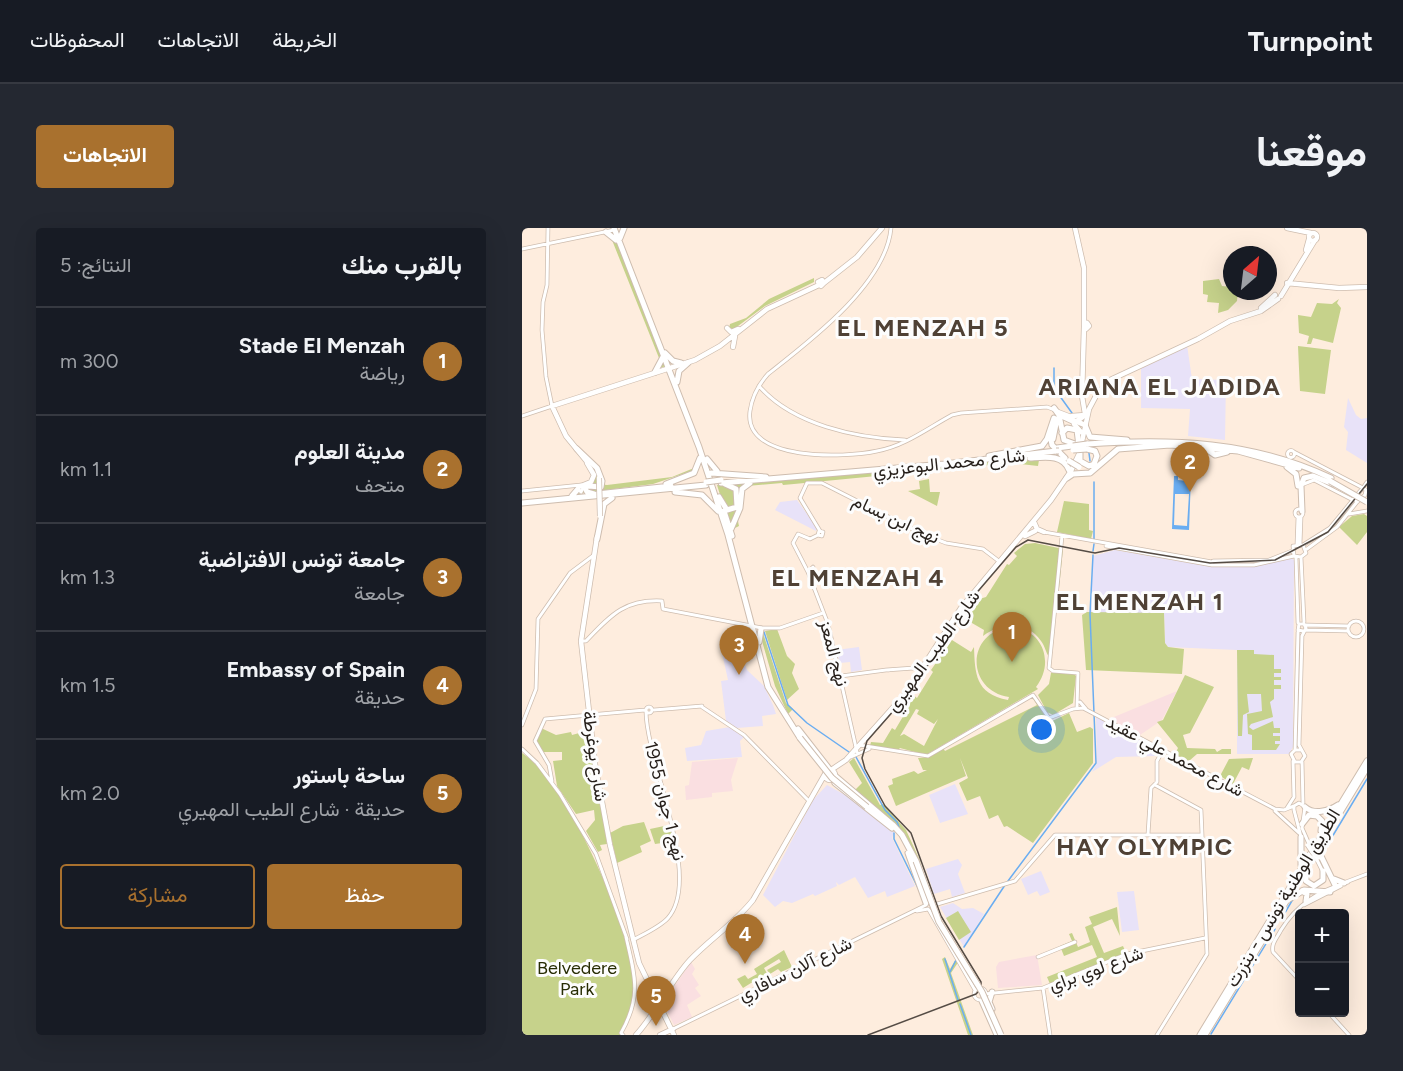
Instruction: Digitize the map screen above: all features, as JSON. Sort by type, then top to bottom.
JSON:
[{"type":"highway","points":[[620,241],[624,228]]},
{"type":"highway","points":[[613,230],[620,241],[662,344],[663,363],[657,372],[667,373],[674,380],[707,459],[721,480]]},
{"type":"highway","points":[[613,230],[620,241],[727,519],[748,608],[761,648]]},
{"type":"highway","points":[[664,354],[673,361],[685,363],[674,380]]},
{"type":"highway","points":[[1053,409],[1059,416],[1062,435],[1065,442],[1080,447],[1075,428],[1068,428],[1062,435]]},
{"type":"highway","points":[[1053,409],[1057,420],[1056,449]]},
{"type":"highway","points":[[1059,416],[1082,421],[1087,434],[1094,438],[1170,443]]},
{"type":"highway","points":[[992,457],[1042,446],[1047,439],[1050,427],[1059,416]]},
{"type":"highway","points":[[1050,427],[1056,449],[1069,461],[1088,470],[1096,467]]},
{"type":"highway","name":"شارع محمد البوعزيزي","points":[[1080,447],[1104,443],[1170,443],[1240,447],[1366,494]]},
{"type":"highway","points":[[1067,478],[1073,474],[1090,473],[1118,449],[1170,443]]},
{"type":"highway","name":"شارع محمد البوعزيزي","points":[[522,502],[639,489],[709,477],[721,480],[767,479],[1056,449],[1170,443],[1202,447],[1215,455],[1238,452],[1268,457],[1316,471],[1347,490],[1366,494]]},
{"type":"highway","points":[[690,477],[699,466],[699,447]]},
{"type":"highway","points":[[572,496],[579,488],[588,486],[600,488],[602,482],[597,468],[577,449]]},
{"type":"highway","points":[[1268,457],[1290,455],[1295,461],[1316,471]]},
{"type":"highway","points":[[992,457],[1054,458],[1066,463],[1069,470]]},
{"type":"highway","points":[[1268,457],[1288,467],[1297,476],[1300,513]]},
{"type":"highway","points":[[639,489],[690,477],[709,477],[721,480],[736,489],[737,507],[733,510],[727,510],[719,497],[709,477],[707,459]]},
{"type":"highway","points":[[1300,513],[1301,483],[1306,477],[1314,476],[1330,480]]},
{"type":"highway","name":"شارع محمد البوعزيزي","points":[[522,502],[658,491],[709,477]]},
{"type":"highway","points":[[727,519],[740,508],[744,486],[767,479]]},
{"type":"highway","points":[[579,488],[594,494]]},
{"type":"highway","points":[[658,491],[702,495],[713,503],[727,519]]},
{"type":"highway","points":[[597,539],[606,502],[629,494]]},
{"type":"highway","points":[[719,497],[731,534],[765,680],[801,737],[839,782],[893,827],[901,837],[915,861],[939,922],[982,992],[1000,1035]]},
{"type":"highway","points":[[580,498],[592,501],[598,506],[597,539]]},
{"type":"highway","points":[[753,625],[777,702],[828,772]]},
{"type":"highway","name":"الطريق الوطنية تونس - بنزرت","points":[[1200,1035],[1367,760]]},
{"type":"highway","name":"الطريق الوطنية تونس - بنزرت","points":[[1205,1035],[1367,768]]},
{"type":"highway","points":[[829,780],[893,827]]},
{"type":"highway","points":[[829,780],[893,827]]},
{"type":"highway","points":[[1304,804],[1313,811],[1326,810],[1335,807],[1342,799]]},
{"type":"highway","points":[[1302,824],[1309,815],[1319,817],[1323,823],[1319,837]]},
{"type":"highway","points":[[1281,908],[1301,891],[1330,889],[1333,878],[1320,852],[1329,831]]},
{"type":"highway","points":[[901,837],[930,906]]},
{"type":"highway","points":[[1299,871],[1305,842]]},
{"type":"highway","points":[[1310,862],[1305,876],[1310,885],[1317,886],[1322,882],[1323,871]]},
{"type":"highway","points":[[1333,878],[1346,882]]},
{"type":"highway","points":[[1301,891],[1307,894],[1306,902]]},
{"type":"highway","points":[[987,994],[1000,1035]]},
{"type":"highway","points":[[987,994],[1000,1035]]},
{"type":"main road","points":[[720,346],[767,309],[819,282],[850,261],[881,228]]},
{"type":"main road","points":[[1008,554],[1067,478],[1080,447],[1085,326],[1084,269],[1075,228]]},
{"type":"main road","points":[[1277,296],[1289,283],[1313,234],[1287,228]]},
{"type":"main road","points":[[1289,283],[1339,288],[1365,287]]},
{"type":"main road","points":[[1008,554],[1069,470],[1080,447],[1082,421],[1100,387],[1119,370],[1198,336],[1232,317],[1258,309],[1271,300]]},
{"type":"main road","points":[[1082,421],[1097,394],[1115,377],[1198,339],[1230,321],[1261,311],[1273,300]]},
{"type":"main road","points":[[723,340],[728,329],[731,332],[738,331]]},
{"type":"main road","points":[[579,488],[589,483],[594,471],[566,436],[552,406],[685,363],[704,354],[738,331]]},
{"type":"main road","points":[[685,363],[720,346],[728,344],[733,348],[732,341],[738,331]]},
{"type":"main road","points":[[555,413],[589,464]]},
{"type":"main road","points":[[583,459],[589,464]]},
{"type":"main road","name":"شارع يوغرطة","points":[[589,464],[599,478],[600,516],[581,641],[603,810],[641,968],[671,1026]]},
{"type":"main road","points":[[1030,526],[1044,532]]},
{"type":"main road","points":[[1022,537],[1035,531]]},
{"type":"main road","name":"شارع الطيب المهيري","points":[[829,780],[828,772],[839,766],[858,749],[876,728],[921,670],[961,608],[1008,554]]},
{"type":"main road","points":[[638,1034],[690,960],[738,917],[753,900],[809,801],[858,749]]},
{"type":"main road","points":[[828,772],[829,780]]},
{"type":"main road","points":[[828,772],[829,780]]},
{"type":"main road","points":[[652,1017],[660,1015],[671,1026]]},
{"type":"main road","points":[[662,1034],[671,1026]]},
{"type":"main road","points":[[662,1034],[671,1026]]},
{"type":"street","points":[[522,416],[552,406],[544,355],[543,309],[547,289],[548,228]]},
{"type":"street","points":[[891,228],[889,246],[851,301],[836,318],[768,374],[759,386],[752,402],[749,421],[755,434],[765,443],[824,455],[855,455],[897,445],[955,414],[1041,407],[1053,409],[1082,421]]},
{"type":"street","points":[[522,249],[613,230]]},
{"type":"street","points":[[759,386],[780,404],[810,420],[843,430],[907,440]]},
{"type":"street","points":[[897,440],[897,445]]},
{"type":"street","points":[[1290,455],[1356,484],[1366,494]]},
{"type":"street","points":[[1301,494],[1305,483],[1314,480],[1355,501]]},
{"type":"street","points":[[1213,563],[1269,560],[1292,551],[1300,544],[1330,528],[1355,501],[1362,500],[1366,494],[1367,481],[1356,484]]},
{"type":"street","name":"نهج ابن بسام","points":[[793,539],[798,534],[810,539],[818,535],[820,531],[800,498],[807,483],[822,483],[920,533],[946,543],[983,549],[1000,562]]},
{"type":"street","points":[[1305,842],[1302,824],[1304,804],[1302,761],[1305,756],[1301,750],[1305,624],[1302,613],[1301,557],[1306,550],[1337,527],[1347,515],[1358,491],[1356,484]]},
{"type":"street","points":[[522,491],[579,488]]},
{"type":"street","points":[[1358,491],[1366,494]]},
{"type":"street","points":[[1347,515],[1367,512]]},
{"type":"street","points":[[1300,513],[1300,544],[1306,550]]},
{"type":"street","points":[[1030,526],[1035,531],[1093,542],[1115,549],[1213,563],[1254,565],[1294,556],[1301,557]]},
{"type":"street","points":[[1044,532],[1052,534]]},
{"type":"street","points":[[858,749],[928,756],[1035,695],[1049,718],[1079,707],[1078,673],[1053,672],[1049,668],[1062,536]]},
{"type":"street","name":"نهج المعز","points":[[793,539],[823,613],[858,749]]},
{"type":"street","points":[[1292,551],[1299,576],[1294,750],[1291,756],[1294,761],[1295,805],[1305,842],[1318,859],[1330,889]]},
{"type":"street","points":[[522,725],[536,689],[538,619],[570,573],[594,555]]},
{"type":"street","points":[[808,572],[813,567]]},
{"type":"street","points":[[581,641],[586,640],[624,606],[643,600],[662,601],[663,609],[780,628],[823,613]]},
{"type":"street","points":[[1298,625],[1349,626],[1357,621],[1365,627],[1366,632],[1356,637],[1349,632],[1298,630]]},
{"type":"street","points":[[1349,626],[1349,632]]},
{"type":"street","points":[[841,676],[887,670],[914,668],[921,670]]},
{"type":"street","points":[[1071,709],[1079,702]]},
{"type":"street","points":[[1079,702],[1088,710]]},
{"type":"street","points":[[552,783],[549,765],[535,743],[543,721],[550,717],[702,706],[744,735],[809,801]]},
{"type":"street","name":"شارع محمد علي عقيد","points":[[1079,707],[1271,807],[1293,826],[1305,842]]},
{"type":"street","name":"نهج 1 جوان 1955","points":[[633,940],[668,918],[675,906],[682,879],[677,846],[650,747],[645,711]]},
{"type":"street","points":[[858,749],[872,749]]},
{"type":"street","points":[[522,750],[528,753],[552,783],[596,854],[619,912],[627,939],[636,990],[632,1011],[621,1033],[623,1035]]},
{"type":"street","points":[[1155,785],[1157,760],[1163,750]]},
{"type":"street","points":[[1294,750],[1301,750]]},
{"type":"street","points":[[1294,761],[1302,761]]},
{"type":"street","points":[[1271,807],[1287,808],[1292,801],[1294,761]]},
{"type":"street","points":[[1155,785],[1150,788],[1148,834],[1202,835]]},
{"type":"street","points":[[1155,785],[1200,808],[1206,954],[1157,1035]]},
{"type":"street","points":[[1271,807],[1284,810],[1304,804]]},
{"type":"street","name":"شارع آلان سافاري","points":[[671,1026],[679,1026],[912,913],[943,901],[1015,881],[1055,834],[1148,834]]},
{"type":"street","points":[[1318,859],[1330,889]]},
{"type":"street","points":[[1295,976],[1272,947],[1297,908],[1330,889],[1367,874]]},
{"type":"street","points":[[1297,908],[1330,889]]},
{"type":"street","points":[[616,905],[625,908]]},
{"type":"street","points":[[930,906],[987,994]]},
{"type":"street","points":[[930,906],[975,990],[987,994]]},
{"type":"street","points":[[619,912],[628,917]]},
{"type":"street","name":"شارع لوي براي","points":[[987,994],[1042,988],[1127,954],[1205,938]]},
{"type":"street","points":[[1038,957],[1075,942]]},
{"type":"street","points":[[975,990],[981,987]]},
{"type":"street","points":[[1042,988],[1050,1035]]},
{"type":"street","points":[[1333,1017],[1349,1035]]},
{"type":"shaded area","points":[[1187,345],[1192,379],[1226,380],[1225,440],[1188,436],[1190,409],[1141,408],[1141,367]]},
{"type":"shaded area","points":[[1348,398],[1356,415],[1361,419],[1367,418],[1367,463],[1346,450],[1348,432],[1344,427]]},
{"type":"shaded area","points":[[797,500],[817,528],[816,531],[775,510],[780,502]]},
{"type":"shaded area","points":[[1115,550],[1207,566],[1255,566],[1291,558],[1294,560],[1293,747],[1289,754],[1237,754],[1237,650],[1168,647],[1165,643],[1164,613],[1091,613],[1093,556]]},
{"type":"shaded area","points":[[859,647],[862,670],[851,672],[850,662],[840,663],[836,650]]},
{"type":"shaded area","points":[[739,650],[747,670],[764,686],[776,714],[762,716],[763,726],[737,728],[726,721],[721,681],[728,680],[722,653]]},
{"type":"shaded area","points":[[1177,691],[1162,720],[1140,735],[1109,719]]},
{"type":"shaded area","points":[[1096,717],[1161,751],[1156,756],[1116,757],[1092,772],[1097,763]]},
{"type":"shaded area","points":[[730,727],[744,737],[740,741],[742,757],[687,761],[685,748],[701,745],[706,731]]},
{"type":"shaded area","points":[[738,758],[731,780],[733,791],[712,793],[712,797],[686,800],[685,786],[689,785],[692,762]]},
{"type":"shaded area","points":[[955,784],[968,814],[940,823],[929,795]]},
{"type":"shaded area","points":[[827,785],[847,796],[894,832],[892,838],[915,886],[887,897],[885,891],[868,898],[855,877],[839,885],[836,882],[837,886],[815,896],[813,894],[792,903],[783,901],[775,907],[763,895],[813,800]]},
{"type":"shaded area","points":[[958,859],[962,865],[958,874],[965,893],[952,897],[950,889],[934,894],[926,869]]},
{"type":"shaded area","points":[[1041,871],[1050,892],[1040,896],[1037,891],[1028,895],[1021,879]]},
{"type":"shaded area","points":[[1134,891],[1139,930],[1122,932],[1117,892]]},
{"type":"shaded area","points":[[953,903],[962,909],[973,908],[984,914],[964,947],[940,907]]},
{"type":"shaded area","points":[[1037,955],[1042,985],[998,988],[996,967],[999,962]]},
{"type":"shaded area","points":[[691,962],[695,969],[692,974],[699,985],[695,988],[701,996],[687,1005],[692,1017],[674,1025],[663,1003]]},
{"type":"green space","points":[[610,235],[617,242],[666,366],[660,368],[661,363]]},
{"type":"green space","points":[[814,278],[814,282],[765,306],[734,329],[729,328],[730,324],[746,318],[769,299]]},
{"type":"green space","points":[[1219,279],[1223,286],[1223,300],[1237,301],[1228,310],[1218,313],[1219,303],[1207,302],[1208,295],[1203,294],[1203,281]]},
{"type":"green space","points":[[1339,299],[1337,303],[1341,308],[1333,343],[1313,338],[1311,344],[1307,344],[1309,336],[1299,333],[1298,315],[1311,317],[1317,303],[1332,304]]},
{"type":"green space","points":[[1298,346],[1331,350],[1325,394],[1300,391]]},
{"type":"green space","points":[[1051,459],[1039,460],[1038,466],[1011,463],[783,485],[782,483],[747,486],[740,499],[739,526],[733,529],[733,537],[717,485],[986,461]]},
{"type":"green space","points":[[694,468],[695,470],[653,484],[575,494],[575,486],[593,482],[596,474],[598,484],[607,485],[672,477]]},
{"type":"green space","points":[[929,479],[930,492],[940,492],[937,506],[908,491],[920,489],[919,481]]},
{"type":"green space","points":[[1064,501],[1089,504],[1089,530],[1093,531],[1091,539],[1057,532]]},
{"type":"green space","points":[[1364,514],[1367,516],[1367,532],[1357,545],[1339,527],[1352,516]]},
{"type":"green space","points":[[1035,543],[1063,549],[1057,608],[1053,610],[1049,657],[1041,641],[1028,629],[1014,625],[1006,626],[983,636],[984,630],[965,619],[976,600],[986,597],[1007,564],[1009,565],[1017,556],[1014,553],[1025,544]]},
{"type":"green space","points":[[1087,612],[1164,613],[1165,643],[1168,647],[1184,649],[1182,674],[1086,670],[1082,615]]},
{"type":"green space","points":[[1011,627],[1022,629],[1038,641],[1043,649],[1045,668],[1036,687],[1038,689],[926,755],[900,748],[897,751],[870,746],[871,742],[883,743],[892,728],[895,730],[908,708],[904,712],[897,711],[917,686],[913,695],[917,698],[933,672],[931,670],[952,640],[971,652],[974,647],[976,674],[979,681],[989,693],[1008,700],[1009,697],[995,692],[984,684],[978,673],[979,649],[996,631]],"holes":[[[916,709],[919,710],[917,714],[934,724],[938,719],[924,746],[904,734],[900,736]]]},
{"type":"green space","points":[[777,629],[787,656],[795,664],[792,673],[799,689],[787,700],[765,631]]},
{"type":"green space","points":[[762,630],[786,703],[793,709],[788,714],[775,686],[760,634]]},
{"type":"green space","points":[[1237,650],[1254,650],[1254,654],[1274,655],[1274,669],[1281,669],[1281,673],[1274,673],[1274,677],[1281,677],[1281,680],[1274,680],[1274,685],[1281,685],[1281,689],[1274,689],[1274,699],[1270,702],[1273,717],[1251,724],[1249,727],[1253,730],[1273,721],[1274,728],[1280,728],[1280,733],[1273,733],[1273,736],[1280,736],[1280,741],[1275,741],[1275,744],[1280,744],[1276,750],[1252,750],[1252,735],[1248,734],[1247,714],[1262,711],[1261,694],[1247,694],[1249,712],[1243,715],[1242,736],[1238,736]]},
{"type":"green space","points":[[1051,673],[1073,673],[1076,676],[1073,703],[1053,715],[1047,712],[1038,695],[1049,684]]},
{"type":"green space","points":[[1185,675],[1214,687],[1190,733],[1183,735],[1187,748],[1215,749],[1217,752],[1222,749],[1231,749],[1231,754],[1197,754],[1189,761],[1175,754],[1178,748],[1157,722],[1163,720]]},
{"type":"green space","points":[[1032,697],[1036,698],[1046,719],[1043,721],[1044,725],[1069,713],[1077,732],[1090,727],[1093,729],[1093,763],[1033,843],[1007,826],[1004,827],[998,815],[989,819],[980,796],[967,801],[959,783],[968,778],[960,758],[966,776],[896,806],[888,786],[893,784],[892,779],[914,771],[918,774],[927,770],[923,770],[918,758],[929,757],[943,748],[945,751],[1037,705]]},
{"type":"green space","points":[[541,728],[556,735],[571,732],[572,735],[590,730],[607,844],[600,845],[602,850],[598,852],[586,831],[595,820],[594,810],[576,814],[557,786],[553,761],[562,760],[562,752],[543,752],[536,741]]},
{"type":"green space","name":"Belvedere Park","points":[[522,753],[540,769],[559,794],[578,826],[596,862],[624,934],[632,965],[634,989],[630,1012],[619,1033],[623,1035],[522,1035]]},
{"type":"green space","points":[[854,758],[880,805],[883,804],[906,830],[922,865],[908,842],[893,824],[854,791],[862,783],[849,762]]},
{"type":"green space","points":[[1253,758],[1249,770],[1242,767],[1233,784],[1220,776],[1229,759]]},
{"type":"green space","points":[[644,822],[651,841],[640,846],[642,852],[617,863],[610,833],[623,826]]},
{"type":"green space","points":[[669,825],[675,849],[666,851],[662,843],[655,844],[650,829]]},
{"type":"green space","points":[[1117,907],[1120,936],[1112,919],[1093,927],[1104,953],[1123,946],[1126,953],[1050,984],[1047,977],[1097,957],[1092,945],[1064,956],[1060,946],[1072,941],[1069,934],[1072,933],[1078,947],[1090,942],[1085,927],[1092,924],[1089,917]]},
{"type":"green space","points":[[958,911],[971,932],[959,940],[946,918]]},
{"type":"green space","points":[[784,950],[792,967],[781,972],[778,969],[770,974],[767,970],[781,962],[779,959],[764,968],[769,977],[761,981],[759,978],[743,988],[737,979],[745,975],[748,979],[757,974],[754,969]]},
{"type":"green space","points":[[945,957],[950,969],[957,957],[959,961],[951,973],[973,1035],[968,1035],[942,959]]},
{"type":"water","points":[[1174,476],[1178,476],[1178,480],[1187,481],[1188,477],[1191,477],[1189,530],[1172,529]],"holes":[[[1175,494],[1189,494],[1187,526],[1174,525]]]},
{"type":"waterway","points":[[1054,368],[1054,388],[1072,413]]},
{"type":"waterway","points":[[1089,453],[1090,461]]},
{"type":"waterway","points":[[1094,482],[1094,540]]},
{"type":"waterway","points":[[1093,551],[1094,544]]},
{"type":"waterway","points":[[1008,881],[1096,763],[1090,614],[1093,555]]},
{"type":"waterway","points":[[764,632],[788,705],[807,723],[849,752]]},
{"type":"waterway","points":[[856,757],[885,810],[899,827]]},
{"type":"waterway","points":[[1323,852],[1367,779]]},
{"type":"waterway","points":[[894,833],[894,839],[919,890]]},
{"type":"waterway","points":[[964,947],[1005,885]]},
{"type":"waterway","points":[[1283,916],[1293,899]]},
{"type":"waterway","points":[[1211,1034],[1275,929]]},
{"type":"waterway","points":[[945,959],[958,1000]]},
{"type":"waterway","points":[[950,972],[956,960]]},
{"type":"waterway","points":[[960,1004],[971,1035]]},
{"type":"tram line","points":[[868,1035],[976,994],[981,989],[981,982],[941,916],[911,833],[885,806],[865,769],[862,758],[867,741],[910,692],[973,597],[1016,547],[1028,540],[1095,553],[1119,548],[1210,563],[1275,560],[1328,532],[1367,484]]},
{"type":"place","name":"مدينة العلوم","points":[[1190,492]]},
{"type":"place","name":"Stade El Menzah","points":[[1012,662]]},
{"type":"place","name":"جامعة تونس الافتراضية","points":[[739,675]]},
{"type":"place","name":"Embassy of Spain","points":[[745,964]]},
{"type":"place","name":"ساحة باستور","points":[[656,1026]]},
{"type":"district","name":"EL MENZAH 5","points":[[923,327]]},
{"type":"district","name":"ARIANA EL JADIDA","points":[[1160,386]]},
{"type":"district","name":"EL MENZAH 4","points":[[858,577]]},
{"type":"district","name":"EL MENZAH 1","points":[[1140,601]]},
{"type":"district","name":"HAY OLYMPIC","points":[[1145,846]]}]
